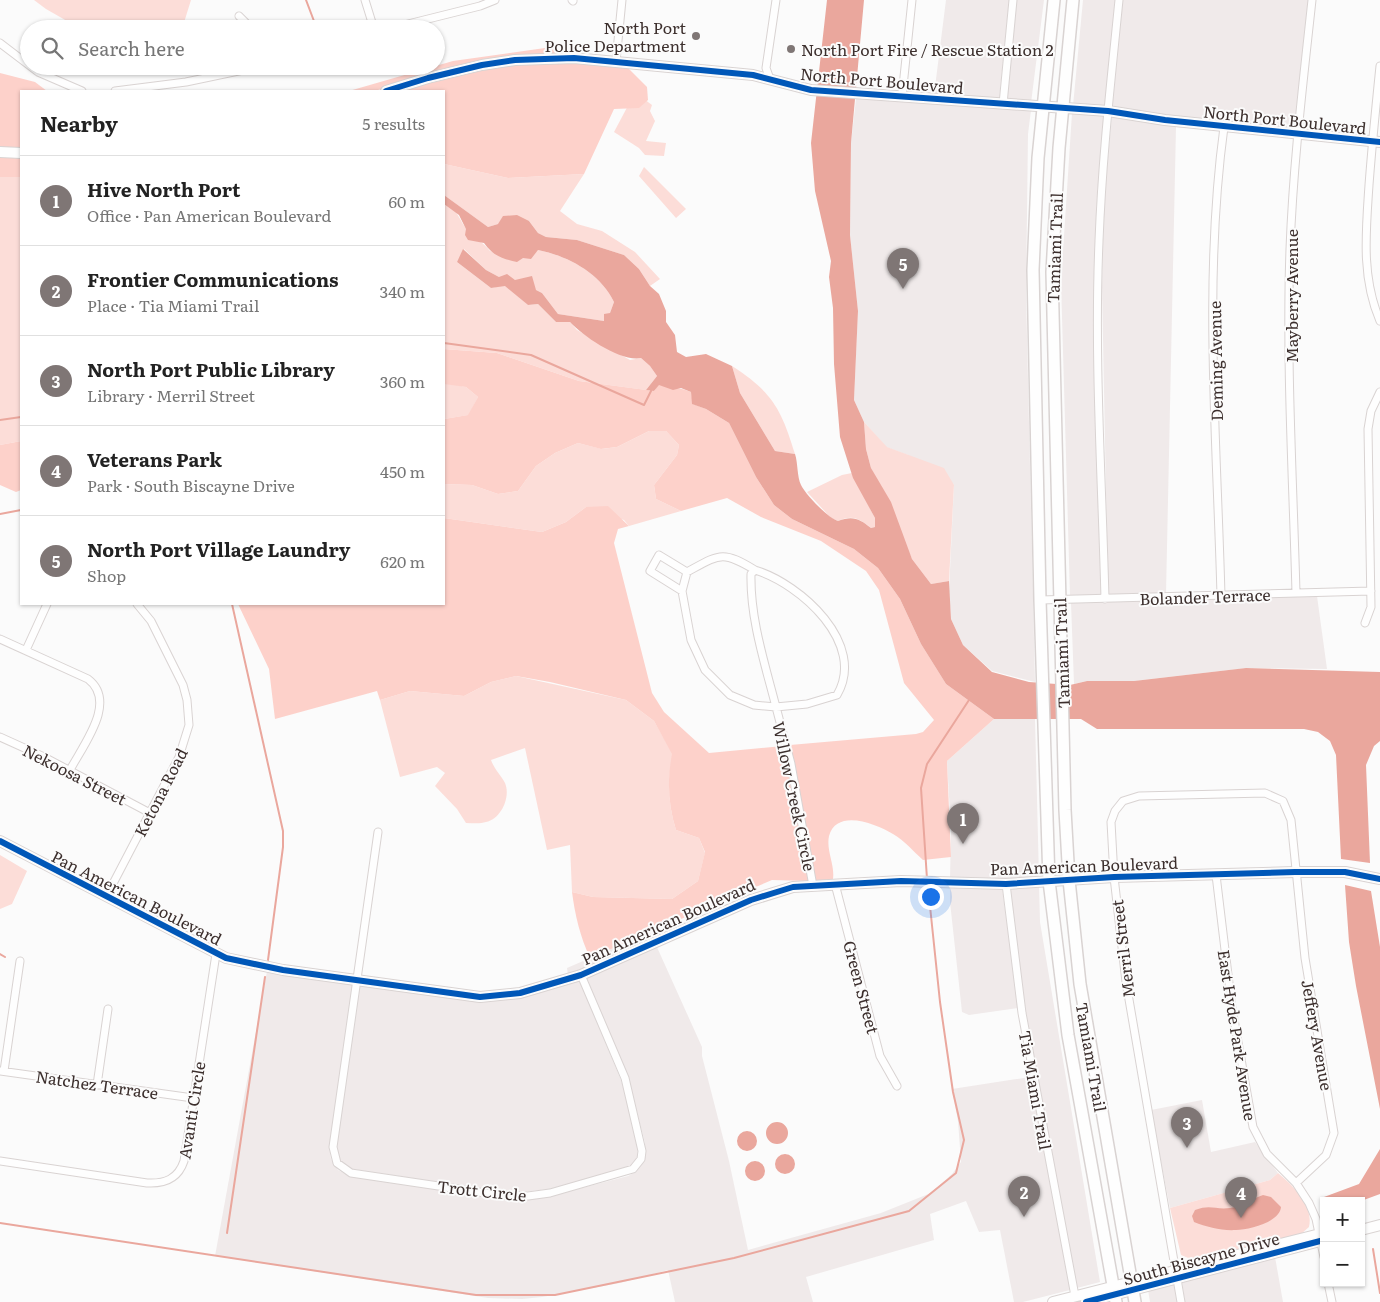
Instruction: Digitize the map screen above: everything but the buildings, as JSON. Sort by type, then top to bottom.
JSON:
[{"type":"main road","name":"Tamiami Trail","points":[[1054,0],[1036,196],[1033,270],[1040,600],[1049,881],[1068,1035],[1114,1294]]},
{"type":"main road","name":"Tamiami Trail","points":[[1073,0],[1062,108],[1052,272],[1059,600],[1069,880],[1087,1033],[1135,1302]]},
{"type":"street","points":[[424,20],[480,6],[495,0]]},
{"type":"street","points":[[616,61],[622,0]]},
{"type":"street","points":[[770,79],[766,68],[776,0]]},
{"type":"street","points":[[902,96],[912,0]]},
{"type":"street","points":[[1003,104],[1013,0]]},
{"type":"street","points":[[1105,599],[1098,288],[1100,197],[1119,0]]},
{"type":"street","name":"Mayberry Avenue","points":[[1296,593],[1290,286],[1298,134],[1312,0]]},
{"type":"street","points":[[366,4],[371,20]]},
{"type":"street","points":[[240,16],[244,20]]},
{"type":"street","points":[[0,43],[20,60]]},
{"type":"street","name":"North Port Boulevard","points":[[445,74],[516,60],[549,58],[616,61],[734,72],[810,90],[1108,112],[1376,142]]},
{"type":"street","points":[[1380,66],[1376,142],[1365,259],[1370,291],[1380,321]]},
{"type":"street","points":[[47,75],[80,90]]},
{"type":"street","points":[[115,90],[136,90],[220,75]]},
{"type":"street","name":"North Port Boulevard","points":[[390,90],[442,75]]},
{"type":"street","name":"Deming Avenue","points":[[1221,596],[1213,302],[1216,192],[1224,126]]},
{"type":"street","points":[[0,152],[20,153]]},
{"type":"street","points":[[1365,623],[1370,612],[1371,591],[1368,429],[1371,411],[1380,392]]},
{"type":"street","points":[[682,591],[650,570],[659,555],[687,572]]},
{"type":"street","name":"Willow Creek Circle","points":[[733,556],[756,570],[771,574],[804,599],[829,622],[842,648],[846,667],[844,683],[838,695],[807,704],[776,707],[754,705],[730,694],[705,670],[691,640],[682,591],[687,572],[715,557],[733,556]]},
{"type":"street","name":"Willow Creek Circle","points":[[756,570],[751,574],[751,590],[757,631],[791,764],[813,886]]},
{"type":"street","name":"Bolander Terrace","points":[[1040,600],[1371,591]]},
{"type":"street","points":[[26,650],[47,605]]},
{"type":"street","name":"Ketona Road","points":[[106,897],[183,749],[189,716],[183,685],[152,621],[138,605]]},
{"type":"street","points":[[0,639],[88,679],[100,693],[101,708],[99,715],[70,770]]},
{"type":"street","name":"Nekoosa Street","points":[[0,737],[70,770],[150,813]]},
{"type":"street","name":"Merril Street","points":[[1181,1302],[1131,1019],[1114,877],[1111,828],[1115,811],[1128,799],[1151,795],[1265,792],[1283,801],[1290,813],[1295,872]]},
{"type":"street","points":[[357,981],[378,832]]},
{"type":"street","name":"Pan American Boulevard","points":[[0,842],[216,954],[268,968],[480,997],[520,993],[581,974],[768,893],[792,887],[938,881],[1006,884],[1114,877],[1295,872],[1350,872],[1380,879]]},
{"type":"street","name":"Jeffery Avenue","points":[[1295,872],[1308,978],[1334,1133],[1330,1148],[1326,1154],[1296,1183]]},
{"type":"street","name":"East Hyde Park Avenue","points":[[1216,875],[1232,1008],[1253,1127],[1267,1154],[1296,1183],[1309,1203],[1320,1232]]},
{"type":"street","name":"Green Street","points":[[835,884],[880,1056],[897,1086]]},
{"type":"street","name":"Tia Miami Trail","points":[[1006,884],[1022,1013],[1075,1296]]},
{"type":"street","name":"Avanti Circle","points":[[0,1161],[148,1183],[165,1182],[176,1175],[182,1166],[216,954]]},
{"type":"street","points":[[2,1071],[20,961]]},
{"type":"street","name":"Trott Circle","points":[[357,981],[333,1147],[337,1163],[346,1171],[376,1177],[499,1195],[528,1196],[550,1193],[627,1173],[637,1166],[642,1155],[642,1144],[625,1078],[581,974]]},
{"type":"street","points":[[97,1084],[108,1009]]},
{"type":"street","name":"Natchez Terrace","points":[[2,1071],[193,1098]]},
{"type":"street","points":[[1365,1222],[1380,1218]]},
{"type":"street","points":[[1365,1229],[1380,1225]]},
{"type":"street","name":"South Biscayne Drive","points":[[1086,1302],[1114,1294],[1132,1285],[1320,1238]]},
{"type":"street","points":[[1329,1287],[1332,1302]]},
{"type":"street","name":"South Biscayne Drive","points":[[1053,1302],[1075,1296],[1114,1294]]},
{"type":"shaded area","points":[[34,0],[191,0],[185,20],[65,20]]},
{"type":"shaded area","points":[[827,0],[864,0],[851,143],[850,235],[858,311],[854,400],[864,422],[866,449],[871,468],[891,502],[912,559],[931,584],[949,581],[951,619],[963,645],[992,672],[1029,682],[1070,685],[1087,681],[1134,681],[1246,668],[1380,672],[1380,741],[1374,746],[1366,765],[1370,863],[1341,859],[1336,755],[1330,741],[1318,732],[1304,729],[1097,729],[1081,719],[994,719],[946,684],[921,644],[900,599],[878,568],[854,549],[792,519],[774,505],[756,477],[729,423],[706,409],[692,404],[691,392],[681,388],[673,390],[659,385],[654,391],[646,390],[657,376],[641,358],[623,356],[603,347],[584,335],[570,322],[556,322],[538,304],[528,305],[505,286],[491,288],[457,262],[463,249],[486,270],[499,277],[507,274],[515,280],[532,276],[536,290],[542,293],[558,314],[604,321],[604,314],[610,313],[614,302],[592,274],[572,261],[538,250],[531,259],[523,258],[517,262],[507,260],[491,251],[484,243],[468,240],[465,235],[466,229],[459,215],[445,205],[445,196],[488,227],[498,224],[503,216],[517,215],[529,221],[538,233],[546,237],[577,240],[624,255],[639,269],[650,286],[659,294],[666,311],[666,322],[675,335],[677,352],[686,357],[706,354],[732,366],[740,393],[775,451],[795,454],[800,482],[812,500],[829,516],[838,521],[852,518],[860,520],[871,528],[875,527],[875,518],[853,478],[840,437],[834,364],[833,308],[829,277],[831,261],[815,191],[811,143]]},
{"type":"shaded area","points":[[946,0],[1009,0],[999,100],[934,95]]},
{"type":"shaded area","points":[[1017,0],[1044,0],[1031,103],[1007,101]]},
{"type":"shaded area","points":[[1083,0],[1115,0],[1105,108],[1073,106]]},
{"type":"shaded area","points":[[1123,0],[1308,0],[1294,130],[1112,109]]},
{"type":"shaded area","points":[[545,48],[604,57],[575,55],[445,72],[445,63]]},
{"type":"shaded area","points":[[549,62],[625,65],[647,87],[648,100],[639,108],[614,109],[584,174],[508,178],[445,164],[445,90],[401,90],[472,72]]},
{"type":"shaded area","points":[[0,73],[35,82],[46,90],[20,90],[20,149],[0,149]]},
{"type":"shaded area","points":[[404,75],[424,75],[378,90],[352,90]]},
{"type":"shaded area","points":[[644,99],[652,105],[650,111],[655,121],[646,141],[666,143],[664,156],[645,155],[639,148],[614,132],[631,100]]},
{"type":"shaded area","points":[[856,99],[901,100],[1031,110],[1028,134],[1026,294],[1035,682],[992,671],[963,645],[951,619],[949,591],[954,485],[908,455],[886,447],[864,422],[854,400],[858,311],[850,235],[851,143]]},
{"type":"shaded area","points":[[1072,113],[1104,115],[1097,197],[1094,288],[1101,596],[1070,596],[1061,282]]},
{"type":"shaded area","points":[[1112,116],[1219,130],[1176,127],[1166,594],[1108,596],[1102,287],[1104,197]]},
{"type":"shaded area","points":[[0,156],[20,156],[20,177],[0,177]]},
{"type":"shaded area","points":[[445,164],[508,178],[584,174],[560,211],[577,224],[602,231],[635,252],[660,279],[650,286],[639,269],[624,255],[577,240],[546,237],[538,233],[529,221],[498,224],[488,227],[445,196]]},
{"type":"shaded area","points":[[644,167],[686,209],[676,218],[639,176]]},
{"type":"shaded area","points":[[0,177],[20,177],[20,441],[0,445]]},
{"type":"shaded area","points":[[445,204],[452,208],[464,226],[490,251],[523,258],[538,250],[572,261],[592,274],[614,302],[610,313],[604,321],[558,314],[542,293],[515,280],[499,277],[486,270],[464,249],[457,262],[491,288],[505,285],[528,305],[538,304],[556,322],[570,322],[577,330],[630,360],[641,358],[657,376],[646,390],[579,381],[497,353],[445,349]]},
{"type":"shaded area","points":[[445,349],[497,353],[579,381],[654,391],[659,384],[683,389],[691,392],[693,404],[706,409],[729,423],[756,477],[774,505],[792,519],[854,549],[878,568],[900,599],[921,644],[946,684],[994,719],[947,761],[951,857],[923,860],[901,840],[886,830],[867,823],[848,820],[840,822],[833,827],[829,836],[828,842],[833,879],[816,881],[790,745],[916,734],[923,732],[934,720],[904,683],[879,590],[866,571],[821,541],[761,517],[727,498],[681,511],[656,499],[654,485],[677,455],[679,445],[666,431],[649,431],[617,447],[601,449],[578,443],[555,453],[536,466],[518,491],[498,494],[472,485],[445,484],[445,419],[468,415],[478,397],[466,387],[445,384]]},
{"type":"shaded area","points":[[732,366],[757,384],[773,402],[785,424],[795,454],[775,451],[740,393]]},
{"type":"shaded area","points":[[445,384],[466,387],[478,397],[469,415],[445,419]]},
{"type":"shaded area","points":[[864,422],[887,447],[944,468],[954,485],[949,581],[931,584],[912,559],[871,468],[866,449]]},
{"type":"shaded area","points":[[649,431],[666,431],[679,445],[677,455],[654,485],[656,499],[681,511],[629,526],[624,520],[586,507],[566,522],[542,532],[445,518],[445,484],[472,485],[498,494],[518,491],[536,466],[555,453],[578,443],[602,449],[617,447]]},
{"type":"shaded area","points":[[20,441],[20,490],[16,492],[0,485],[0,445]]},
{"type":"shaded area","points":[[852,473],[875,518],[875,527],[871,528],[856,518],[838,521],[831,518],[807,492],[842,475]]},
{"type":"shaded area","points":[[608,506],[629,526],[618,529],[614,543],[652,693],[664,712],[709,753],[783,746],[809,881],[772,880],[590,958],[578,925],[572,892],[593,897],[672,899],[698,881],[705,852],[699,838],[676,830],[669,792],[672,754],[654,721],[626,700],[516,676],[491,682],[464,696],[410,691],[380,700],[377,691],[275,719],[269,669],[238,605],[445,605],[445,518],[542,532],[566,522],[586,507]]},
{"type":"shaded area","points":[[1317,596],[1327,669],[1246,668],[1134,681],[1087,681],[1074,684],[1071,603]]},
{"type":"shaded area","points":[[516,676],[626,700],[654,721],[673,754],[669,792],[676,830],[699,838],[705,853],[698,881],[672,899],[593,897],[572,892],[570,845],[547,850],[525,748],[491,760],[505,783],[507,795],[503,807],[496,817],[484,823],[466,823],[457,809],[435,786],[445,773],[437,767],[400,777],[380,700],[410,691],[464,696],[491,682]]},
{"type":"shaded area","points":[[994,719],[1035,719],[1039,878],[1006,880],[950,879],[951,831],[947,761]]},
{"type":"shaded area","points":[[0,855],[27,871],[12,904],[0,909]]},
{"type":"shaded area","points":[[950,885],[1002,887],[1018,1008],[969,1015],[962,1012],[950,902]]},
{"type":"shaded area","points":[[1039,885],[1040,922],[1100,1282],[1077,1288],[1026,1013],[1010,887]]},
{"type":"shaded area","points":[[1345,885],[1371,891],[1380,947],[1380,1109],[1349,942]]},
{"type":"shaded area","points":[[650,932],[654,939],[568,975],[567,968]]},
{"type":"shaded area","points":[[656,945],[702,1047],[702,1056],[729,1161],[748,1250],[881,1213],[931,1193],[952,1174],[961,1162],[958,1121],[952,1089],[1030,1077],[1070,1290],[1023,1302],[1014,1302],[1000,1230],[979,1232],[966,1201],[930,1214],[934,1240],[806,1277],[813,1302],[675,1302],[668,1270],[620,1283],[542,1297],[522,1299],[488,1298],[215,1256],[267,971],[353,984],[329,1147],[331,1159],[338,1170],[349,1176],[375,1180],[498,1198],[528,1199],[551,1196],[628,1176],[636,1172],[644,1161],[645,1143],[628,1077],[586,976]]},
{"type":"shaded area","points":[[579,979],[621,1080],[638,1145],[637,1158],[631,1167],[549,1189],[514,1193],[352,1169],[340,1161],[337,1147],[360,985],[480,1000]]},
{"type":"shaded area","points":[[1202,1100],[1211,1152],[1255,1142],[1278,1173],[1270,1180],[1170,1208],[1151,1110]]},
{"type":"shaded area","points":[[777,1122],[785,1125],[788,1133],[785,1141],[777,1144],[769,1141],[766,1133],[769,1125]]},
{"type":"shaded area","points":[[747,1131],[754,1134],[757,1141],[754,1148],[747,1151],[740,1148],[737,1141],[740,1134]]},
{"type":"shaded area","points":[[1380,1149],[1380,1194],[1365,1200],[1365,1197],[1324,1197],[1359,1184]]},
{"type":"shaded area","points":[[785,1154],[792,1157],[795,1164],[792,1171],[785,1174],[778,1171],[775,1164],[778,1157]]},
{"type":"shaded area","points":[[755,1161],[762,1164],[765,1171],[762,1178],[755,1181],[748,1178],[745,1171],[748,1164]]},
{"type":"shaded area","points":[[1278,1173],[1296,1190],[1308,1211],[1309,1227],[1301,1234],[1197,1259],[1181,1255],[1170,1208],[1270,1180]]},
{"type":"shaded area","points":[[1263,1195],[1271,1197],[1281,1207],[1275,1217],[1263,1224],[1248,1229],[1231,1230],[1204,1226],[1194,1222],[1192,1216],[1195,1210],[1205,1207],[1234,1207],[1243,1205]]},
{"type":"shaded area","points":[[1275,1257],[1283,1302],[1185,1302],[1182,1282]]},
{"type":"shaded area","points":[[1174,1284],[1177,1302],[1150,1302],[1148,1290]]},
{"type":"waterway","points":[[306,0],[314,20]]},
{"type":"waterway","points":[[445,343],[531,355],[644,405],[652,389]]},
{"type":"waterway","points":[[0,420],[20,417]]},
{"type":"waterway","points":[[0,514],[20,510]]},
{"type":"waterway","points":[[232,605],[283,831],[283,847],[268,960]]},
{"type":"waterway","points":[[927,879],[921,788],[927,764],[969,700]]},
{"type":"waterway","points":[[0,1223],[476,1295],[555,1295],[734,1258],[909,1211],[956,1173],[964,1140],[953,1092],[940,1002],[928,887]]},
{"type":"waterway","points":[[0,954],[5,957]]},
{"type":"waterway","points":[[227,1233],[265,977]]},
{"type":"waterway","points":[[1373,1249],[1380,1293]]},
{"type":"cycle path","points":[[445,74],[482,65],[515,60],[574,58],[753,75],[811,90],[1108,111],[1165,120],[1380,142]]},
{"type":"cycle path","points":[[389,90],[440,75]]},
{"type":"cycle path","points":[[0,841],[226,958],[283,970],[480,997],[520,993],[581,975],[751,900],[793,887],[901,881],[1006,884],[1114,877],[1295,872],[1345,872],[1380,879]]},
{"type":"cycle path","points":[[1086,1302],[1320,1241]]},
{"type":"place","name":"North Port Police Department","points":[[696,36]]},
{"type":"place","name":"North Port Fire / Rescue Station 2","points":[[791,49]]},
{"type":"place","name":"North Port Village Laundry","points":[[903,289]]},
{"type":"place","name":"Hive North Port","points":[[963,844]]},
{"type":"place","name":"North Port Public Library","points":[[1187,1148]]},
{"type":"place","name":"Frontier Communications","points":[[1024,1217]]},
{"type":"place","name":"Veterans Park","points":[[1241,1218]]}]
